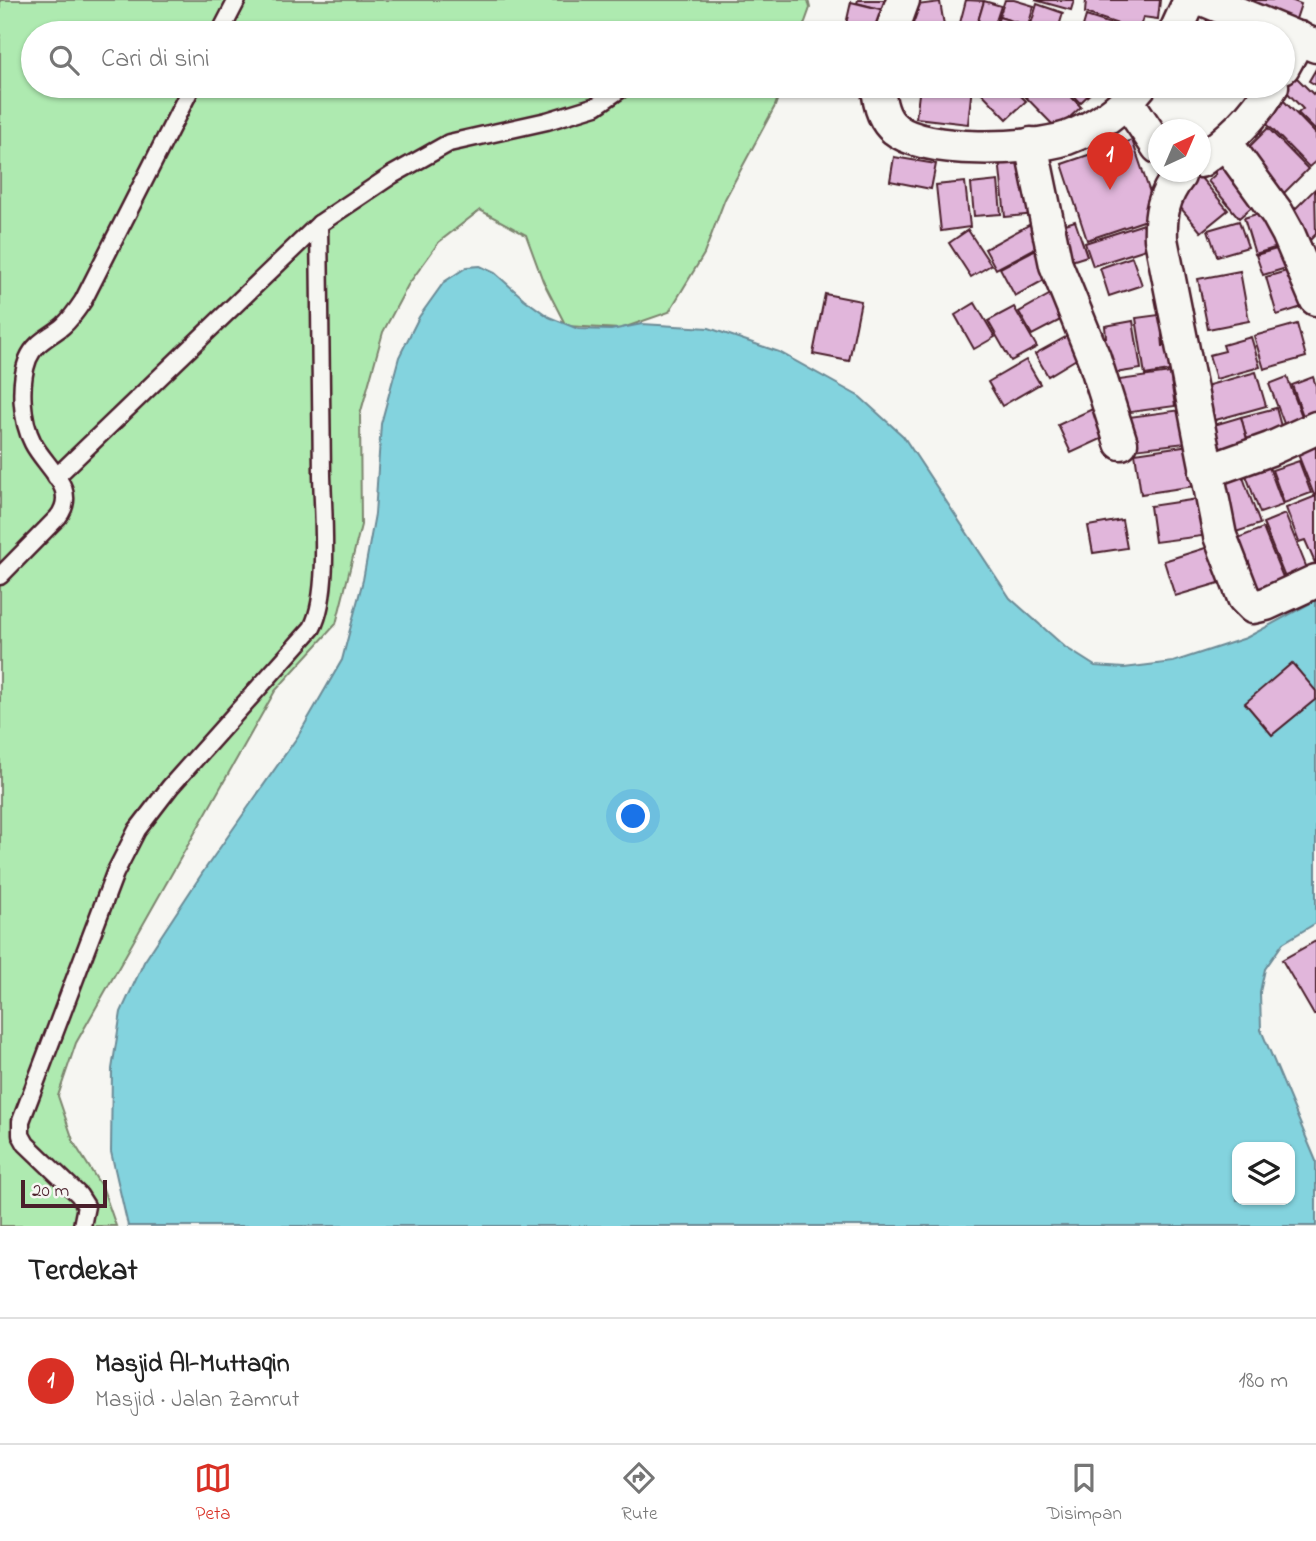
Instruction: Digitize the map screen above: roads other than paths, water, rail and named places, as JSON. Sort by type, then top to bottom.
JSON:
[{"type":"street","points":[[895,21],[903,0]]},
{"type":"street","points":[[1180,21],[1190,0]]},
{"type":"street","points":[[1205,0],[1256,21]]},
{"type":"street","points":[[880,98],[884,117],[895,130],[915,140],[940,146],[990,147],[1064,139],[1108,118],[1128,98]]},
{"type":"street","points":[[1135,98],[1148,125]]},
{"type":"street","points":[[1211,153],[1226,143],[1252,116],[1264,98]]},
{"type":"street","points":[[1226,143],[1277,213],[1316,299]]},
{"type":"street","points":[[1031,144],[1056,265],[1094,358],[1121,443]]},
{"type":"street","points":[[1177,182],[1164,200],[1160,219],[1161,239],[1220,536],[1249,604],[1259,607],[1316,581]]},
{"type":"street","points":[[1206,472],[1270,449],[1316,428]]},
{"type":"lane","points":[[226,21],[237,0]]},
{"type":"lane","points":[[0,576],[64,509],[67,499],[64,488],[33,442],[27,425],[22,382],[28,360],[34,349],[64,326],[83,301],[186,98]]},
{"type":"lane","points":[[56,477],[319,224],[392,175],[449,143],[548,121],[596,106],[608,98]]},
{"type":"lane","points":[[82,1226],[86,1206],[79,1195],[26,1144],[20,1135],[21,1121],[115,873],[137,830],[170,787],[312,628],[319,615],[322,599],[323,535],[319,224]]},
{"type":"water","points":[[480,266],[495,273],[549,317],[578,329],[611,330],[642,324],[709,328],[779,352],[860,397],[903,436],[1010,598],[1065,647],[1095,666],[1124,668],[1173,662],[1246,638],[1316,600],[1316,923],[1283,943],[1265,969],[1260,992],[1261,1030],[1316,1161],[1316,1226],[128,1226],[111,1152],[112,1069],[121,1012],[144,962],[298,736],[342,660],[363,580],[375,514],[381,424],[399,357],[419,317],[444,282],[467,267]]},
{"type":"place","name":"Masjid Al-Muttaqin","points":[[1110,190]]}]
